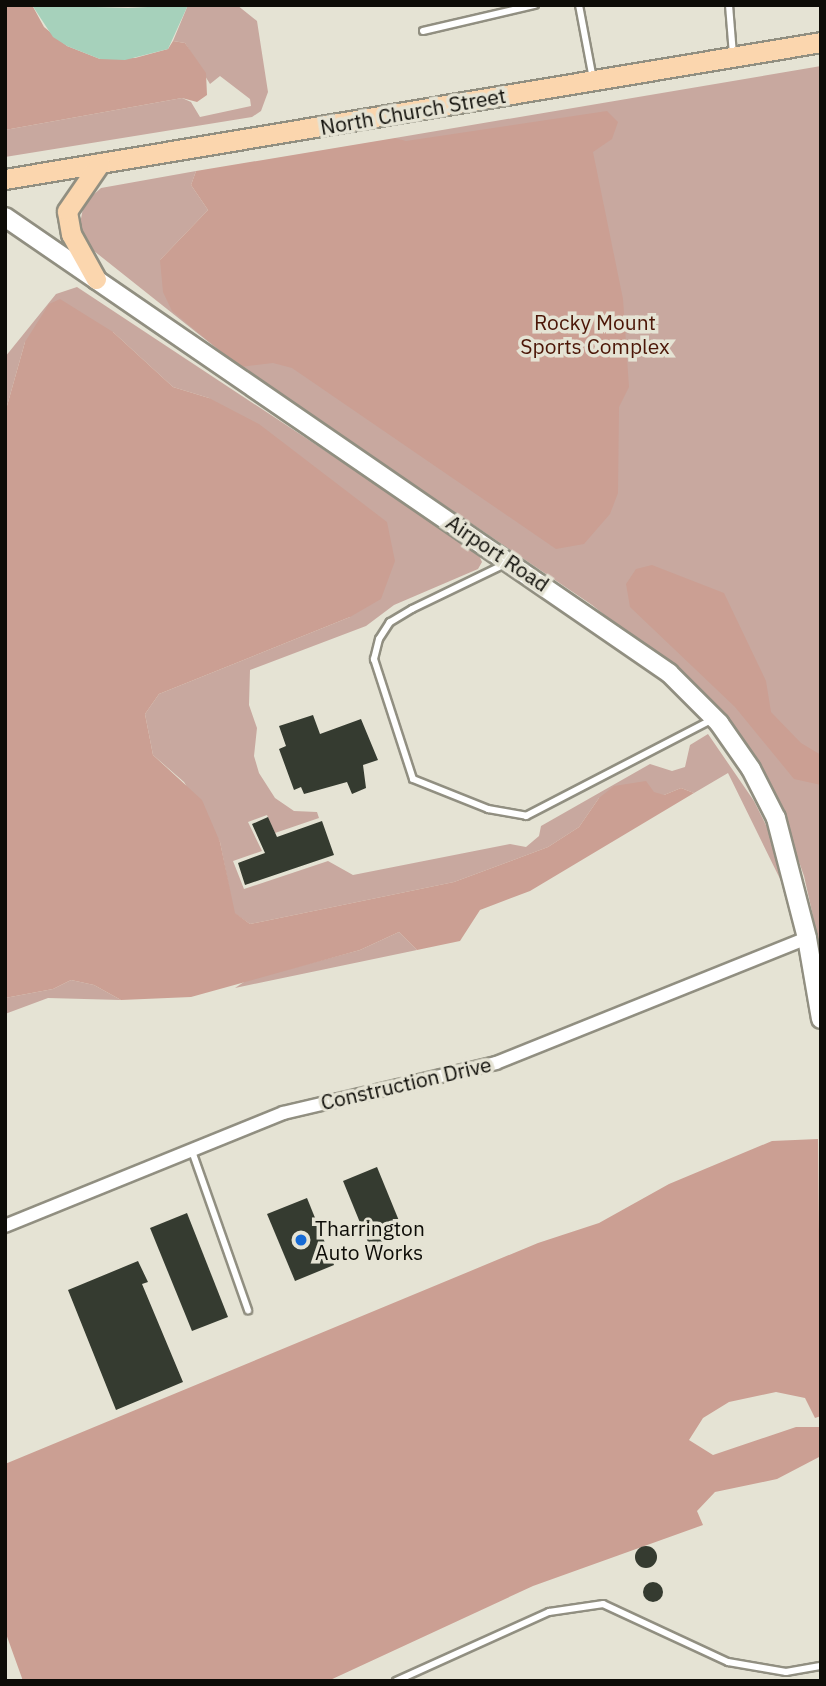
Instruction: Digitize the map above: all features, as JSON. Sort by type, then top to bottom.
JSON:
[{"type":"main road","name":"North Church Street","points":[[5,179],[821,42]]},
{"type":"main road","points":[[96,279],[71,234],[67,211],[100,163]]},
{"type":"main road","name":"Airport Road","points":[[5,217],[512,561],[669,673],[715,718],[751,769],[776,818],[807,938],[821,1019]]},
{"type":"street","name":"Construction Drive","points":[[5,1226],[191,1149],[305,1107],[496,1063],[807,938]]},
{"type":"lane","points":[[423,32],[535,5]]},
{"type":"lane","points":[[579,5],[593,80]]},
{"type":"lane","points":[[729,5],[733,57]]},
{"type":"lane","points":[[512,561],[412,609],[390,622],[379,639],[374,659],[413,779],[488,810],[526,816],[715,718]]},
{"type":"lane","points":[[191,1149],[248,1310]]},
{"type":"lane","points":[[396,1681],[549,1612],[603,1604],[728,1662],[786,1672],[821,1666]]},
{"type":"green space","points":[[5,5],[32,5],[44,27],[67,46],[100,59],[135,58],[168,49],[173,41],[185,43],[206,73],[207,95],[197,102],[182,98],[5,130]]},
{"type":"green space","points":[[188,5],[237,5],[257,21],[268,92],[261,111],[252,117],[5,157],[5,130],[182,98],[191,102],[200,117],[251,106],[250,99],[220,76],[210,84],[185,43],[173,41]]},
{"type":"green space","name":"Rocky Mount Sports Complex","points":[[821,66],[821,952],[804,876],[773,788],[707,696],[592,605],[240,367],[89,247],[79,229],[84,203],[101,188],[196,171],[191,185],[208,210],[160,260],[390,156],[395,138]]},
{"type":"green space","points":[[607,111],[618,122],[612,139],[593,152],[623,299],[629,387],[619,407],[618,493],[610,514],[584,544],[556,549],[292,368],[273,363],[240,367],[172,311],[163,292],[160,260],[208,210],[191,185],[196,171],[395,138],[406,141]]},
{"type":"green space","points":[[77,287],[477,551],[482,562],[478,569],[394,605],[366,626],[250,670],[249,705],[257,728],[254,756],[259,773],[275,798],[294,811],[317,812],[319,818],[275,833],[267,815],[248,822],[262,851],[233,861],[244,889],[328,861],[353,875],[510,844],[526,847],[539,836],[541,826],[650,764],[672,771],[685,767],[690,745],[708,734],[754,801],[770,833],[782,883],[728,773],[694,793],[681,788],[664,795],[599,798],[579,827],[548,847],[454,882],[250,924],[234,913],[220,842],[184,782],[153,755],[145,714],[159,694],[350,617],[209,398],[173,387],[113,332],[25,342],[5,413],[5,357],[56,294]]},
{"type":"green space","points":[[60,299],[113,332],[173,387],[209,398],[259,424],[387,522],[395,561],[381,599],[350,617],[159,694],[145,714],[153,755],[202,800],[220,842],[235,913],[250,924],[454,882],[548,847],[579,827],[599,798],[614,786],[646,781],[654,792],[664,795],[681,788],[694,793],[530,891],[480,910],[460,941],[417,950],[399,932],[360,950],[191,997],[121,1000],[94,985],[71,980],[53,989],[5,998],[5,413],[25,342],[49,304]]},
{"type":"green space","points":[[652,565],[724,593],[766,681],[771,712],[801,743],[821,755],[821,785],[794,779],[735,707],[630,607],[626,584],[636,569]]},
{"type":"green space","points":[[399,932],[417,950],[235,988],[247,980],[360,950]]},
{"type":"green space","points":[[71,980],[94,985],[121,1000],[48,998],[5,1014],[5,998],[53,989]]},
{"type":"green space","points":[[818,1139],[821,1416],[815,1418],[805,1398],[776,1392],[729,1402],[703,1418],[689,1440],[713,1455],[796,1427],[821,1427],[821,1456],[777,1479],[715,1492],[697,1511],[703,1525],[533,1586],[328,1681],[23,1681],[5,1631],[5,1464],[538,1243],[599,1223],[669,1184],[772,1141]]},
{"type":"shaded area","points":[[32,5],[128,8],[188,5],[168,49],[125,60],[100,59],[67,46],[53,37]]},
{"type":"building","points":[[313,715],[320,734],[361,719],[378,760],[363,765],[366,788],[352,794],[347,782],[304,794],[301,787],[294,790],[279,749],[286,746],[279,726]]},
{"type":"building","points":[[268,817],[277,837],[322,821],[334,855],[245,885],[238,863],[265,853],[252,824]]},
{"type":"building","points":[[377,1167],[404,1233],[370,1247],[343,1181]]},
{"type":"building","name":"Tharrington Auto Works","points":[[307,1198],[334,1265],[295,1281],[267,1214]]},
{"type":"building","points":[[187,1213],[228,1317],[192,1331],[150,1228]]},
{"type":"building","points":[[138,1261],[148,1282],[142,1284],[183,1382],[116,1410],[68,1290]]},
{"type":"building","points":[[646,1546],[654,1549],[657,1557],[654,1565],[646,1568],[638,1565],[635,1557],[638,1549]]},
{"type":"building","points":[[653,1582],[660,1585],[663,1592],[660,1599],[653,1602],[646,1599],[643,1592],[646,1585]]},
{"type":"place","name":"Tharrington Auto Works","points":[[301,1240]]}]
